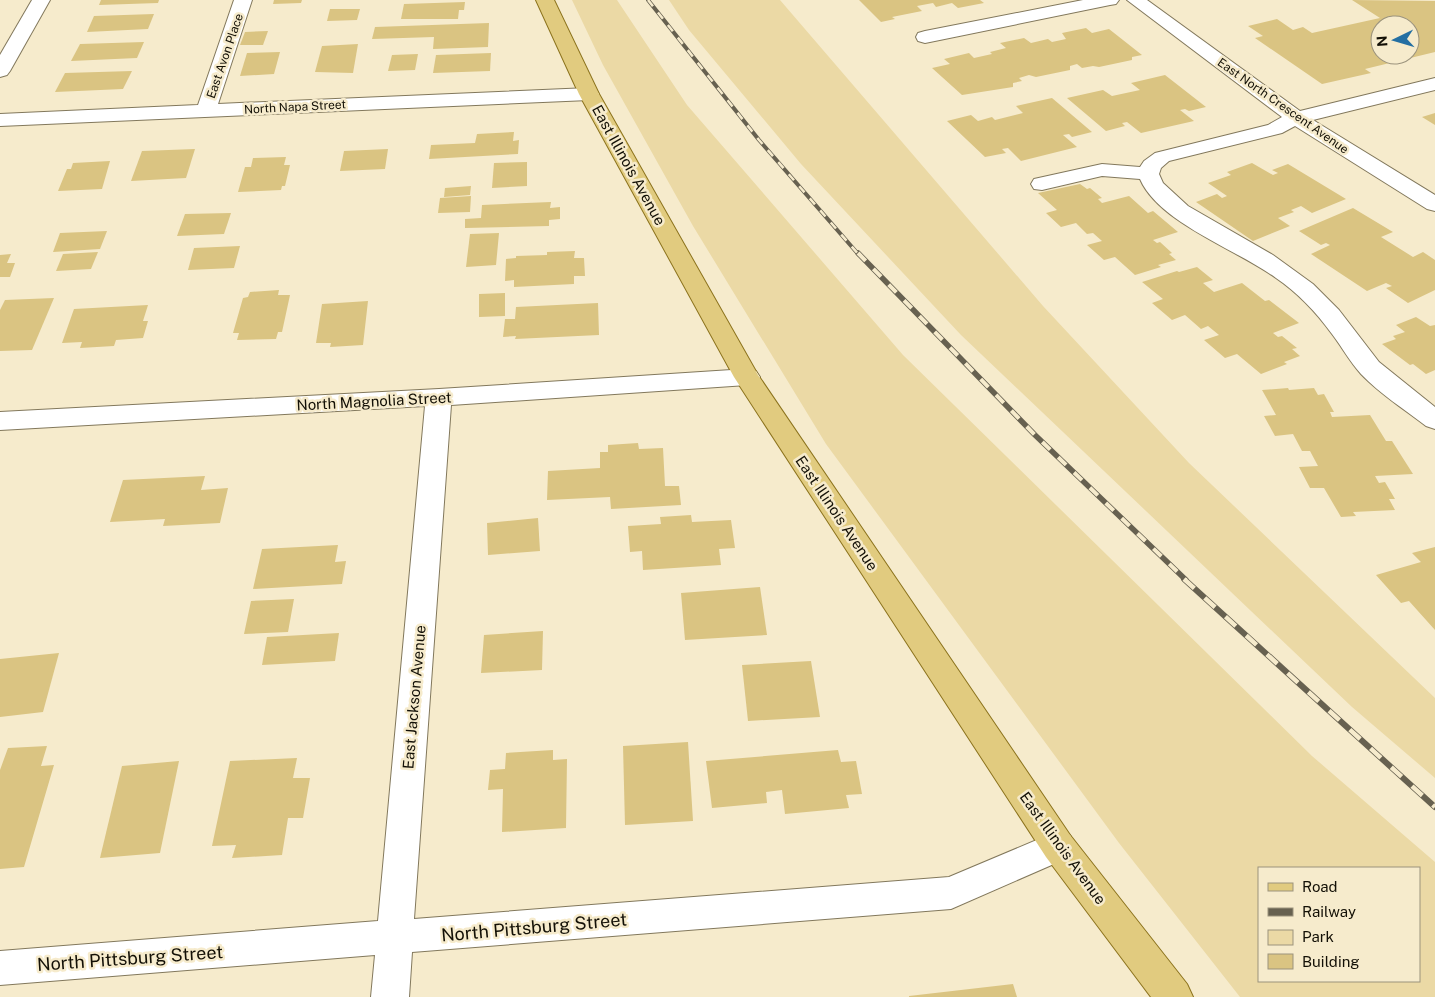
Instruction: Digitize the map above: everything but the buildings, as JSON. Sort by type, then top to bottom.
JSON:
[{"type":"main road","name":"East Illinois Avenue","points":[[545,0],[589,94],[747,377],[1058,846],[1174,997]]},
{"type":"street","points":[[0,71],[41,0]]},
{"type":"street","name":"East Avon Place","points":[[206,111],[244,0]]},
{"type":"street","points":[[925,37],[1110,0]]},
{"type":"street","name":"East North Crescent Avenue","points":[[1136,0],[1296,118],[1340,147],[1435,204]]},
{"type":"street","points":[[1435,84],[1296,118],[1275,129],[1162,157],[1151,165],[1148,174],[1153,187],[1166,199],[1224,238],[1279,270],[1308,292],[1330,314],[1373,372],[1435,420]]},
{"type":"street","name":"North Napa Street","points":[[0,120],[589,94]]},
{"type":"street","points":[[1042,184],[1102,170],[1120,170],[1148,174]]},
{"type":"street","name":"North Magnolia Street","points":[[0,421],[439,397],[747,377]]},
{"type":"street","name":"East Jackson Avenue","points":[[390,997],[439,397]]},
{"type":"street","name":"North Pittsburg Street","points":[[0,968],[952,893],[1058,846]]},
{"type":"green space","points":[[572,0],[617,0],[687,105],[903,355],[1312,756],[1435,862],[1435,997],[1240,997],[1119,843],[826,444],[693,226],[603,65]]},
{"type":"green space","points":[[669,0],[780,0],[1043,306],[1189,463],[1435,698],[1435,778],[1352,707],[961,335],[801,164],[689,30]]},
{"type":"railway","points":[[648,0],[759,140],[859,255]]},
{"type":"railway","points":[[858,253],[1035,435],[1186,580]]},
{"type":"railway","points":[[1184,579],[1435,807]]}]
